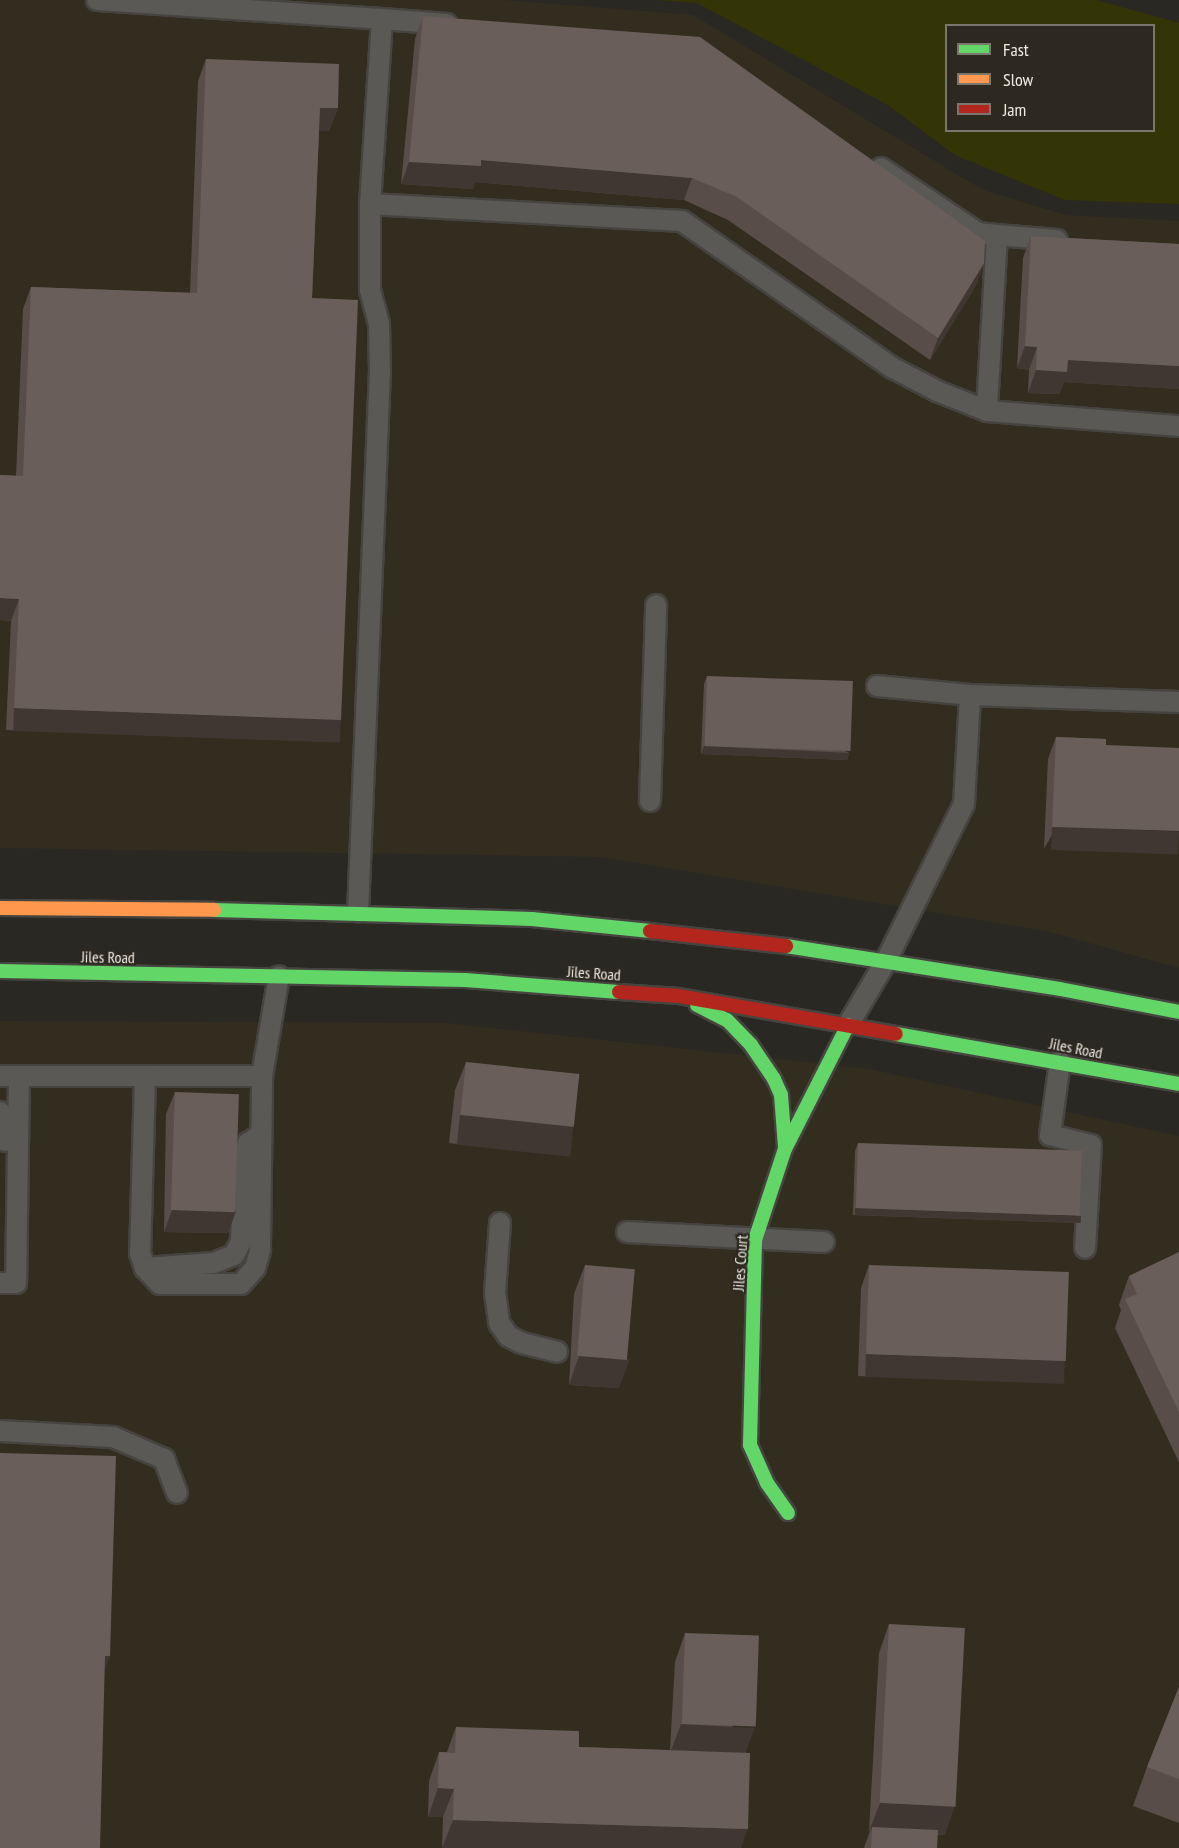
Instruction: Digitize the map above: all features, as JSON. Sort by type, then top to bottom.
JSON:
[{"type":"street","points":[[0,908],[358,912],[532,919],[639,929],[886,961],[1179,1012]]},
{"type":"street","name":"Jiles Road","points":[[0,971],[465,980],[679,996],[1060,1061],[1179,1084]]},
{"type":"street","points":[[679,996],[727,1020],[751,1045],[781,1095],[785,1149]]},
{"type":"street","name":"Jiles Court","points":[[788,1513],[767,1483],[750,1445],[755,1240],[785,1149],[848,1025]]},
{"type":"lane","points":[[97,0],[463,25]]},
{"type":"lane","points":[[358,912],[380,370],[379,324],[370,290],[370,204],[382,20]]},
{"type":"lane","points":[[860,154],[978,233],[1077,242]]},
{"type":"lane","points":[[370,204],[682,221],[893,368],[987,411],[1179,426]]},
{"type":"lane","points":[[987,411],[997,235]]},
{"type":"lane","points":[[650,801],[656,605]]},
{"type":"lane","points":[[877,686],[970,695],[1179,702]]},
{"type":"lane","points":[[848,1025],[886,961],[964,804],[970,695]]},
{"type":"lane","points":[[145,1078],[140,1253],[145,1268],[160,1284],[241,1284],[255,1268],[260,1250],[262,1077],[279,976]]},
{"type":"lane","points":[[1060,1061],[1050,1136],[1091,1144],[1085,1248]]},
{"type":"lane","points":[[0,1283],[16,1283],[17,1227],[9,1077],[262,1077]]},
{"type":"lane","points":[[0,1112],[5,1117],[5,1168],[17,1227]]},
{"type":"lane","points":[[145,1268],[214,1263],[234,1255],[241,1242],[243,1223],[244,1154],[248,1143],[261,1136]]},
{"type":"lane","points":[[500,1223],[495,1293],[499,1323],[508,1336],[522,1343],[557,1352]]},
{"type":"lane","points":[[627,1232],[824,1242]]},
{"type":"lane","points":[[0,1431],[113,1437],[164,1460],[177,1493]]},
{"type":"shaded area","points":[[0,0],[504,0],[693,15],[983,190],[1066,215],[1179,221],[1179,968],[1046,931],[602,857],[0,848]]},
{"type":"shaded area","points":[[657,0],[1096,0],[1179,23],[1179,204],[1065,200],[955,155],[888,105],[697,3]]},
{"type":"shaded area","points":[[0,1021],[446,1023],[869,1069],[1179,1136],[1179,1848],[0,1848]]},
{"type":"building","points":[[423,16],[700,37],[985,241],[984,263],[938,338],[737,197],[692,178],[481,160],[481,166],[409,162]]},
{"type":"building","points":[[206,59],[339,64],[338,108],[320,108],[312,298],[358,300],[341,720],[14,708],[19,599],[0,598],[0,475],[23,476],[31,287],[197,293]]},
{"type":"building","points":[[1031,236],[1179,244],[1179,366],[1068,360],[1067,372],[1036,370],[1037,347],[1025,346]]},
{"type":"building","points":[[707,676],[853,681],[850,751],[705,746]]},
{"type":"building","points":[[1056,737],[1106,739],[1106,745],[1179,748],[1179,831],[1052,827]]},
{"type":"building","points":[[466,1062],[579,1074],[574,1127],[460,1115]]},
{"type":"building","points":[[175,1092],[239,1094],[235,1212],[171,1210]]},
{"type":"building","points":[[858,1143],[1082,1151],[1080,1216],[856,1208]]},
{"type":"building","points":[[1179,1252],[1179,1412],[1125,1299],[1137,1294],[1129,1276]]},
{"type":"building","points":[[585,1265],[635,1269],[627,1360],[577,1356]]},
{"type":"building","points":[[869,1265],[1069,1272],[1066,1361],[866,1354]]},
{"type":"building","points":[[0,1453],[116,1456],[110,1656],[105,1656],[100,1848],[0,1848]]},
{"type":"building","points":[[889,1624],[965,1628],[956,1807],[880,1803]]},
{"type":"building","points":[[685,1633],[759,1636],[756,1727],[682,1724]]},
{"type":"building","points":[[1179,1687],[1179,1779],[1147,1767]]},
{"type":"building","points":[[456,1727],[579,1731],[579,1747],[750,1753],[748,1829],[453,1820],[454,1789],[438,1788],[439,1752],[455,1753]]},
{"type":"building","points":[[872,1827],[938,1830],[937,1848],[871,1848]]},
{"type":"traffic: fast","points":[[214,910],[532,919],[650,931]]},
{"type":"traffic: fast","points":[[786,946],[1060,989],[1179,1012]]},
{"type":"traffic: fast","points":[[0,971],[465,980],[619,992]]},
{"type":"traffic: fast","points":[[697,1005],[727,1020],[751,1045],[774,1079],[781,1095],[785,1147]]},
{"type":"traffic: fast","points":[[788,1513],[767,1483],[750,1445],[755,1240],[785,1149],[848,1025]]},
{"type":"traffic: fast","points":[[896,1034],[1179,1084]]},
{"type":"traffic: slow","points":[[0,908],[214,910]]},
{"type":"traffic: jam","points":[[650,931],[786,946]]},
{"type":"traffic: jam","points":[[619,992],[679,996],[896,1034]]}]
